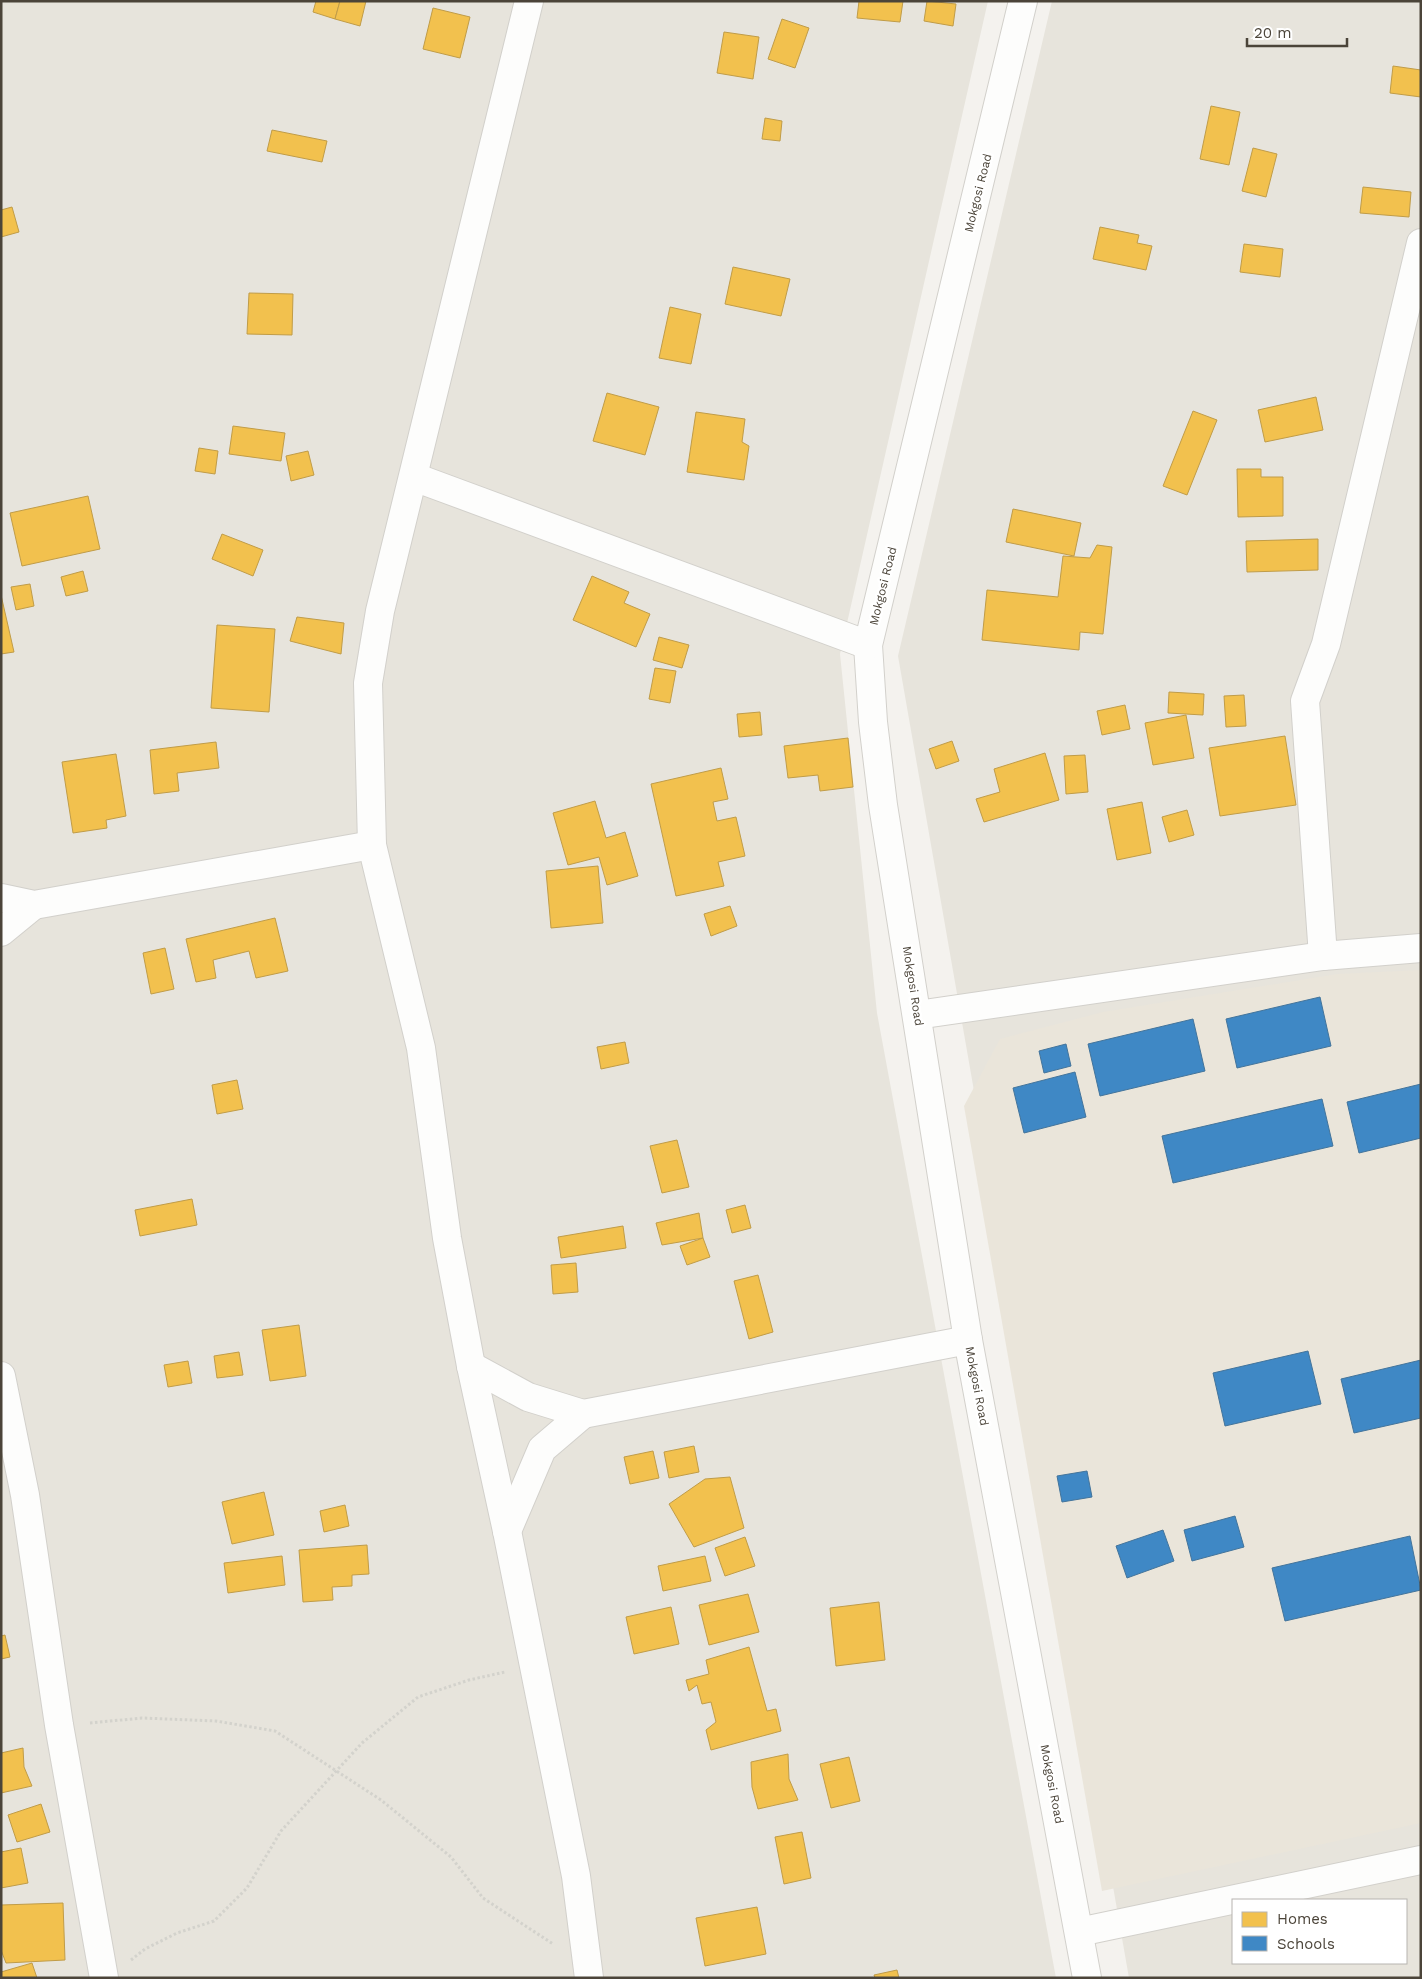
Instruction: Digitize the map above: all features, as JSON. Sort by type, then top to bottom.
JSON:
[{"type":"street","points":[[530,1],[380,611],[368,683],[372,845],[421,1048],[447,1238],[471,1366],[576,1876],[588,1968]]},
{"type":"street","name":"Mokgosi Road","points":[[1023,1],[868,645],[873,722],[883,805],[968,1340],[1087,1978]]},
{"type":"street","points":[[1323,956],[1305,701],[1326,644],[1421,243]]},
{"type":"street","points":[[414,476],[868,645]]},
{"type":"street","points":[[1,898],[34,905],[372,845]]},
{"type":"street","points":[[1,932],[34,905]]},
{"type":"street","points":[[917,1016],[1323,956],[1421,948]]},
{"type":"street","points":[[471,1366],[528,1397],[583,1414],[968,1340]]},
{"type":"street","points":[[1,1376],[25,1495],[60,1725],[114,1972]]},
{"type":"street","points":[[506,1531],[542,1449],[583,1414]]},
{"type":"street","points":[[1236,1899],[1421,1860]]},
{"type":"street","points":[[1079,1932],[1232,1900]]},
{"type":"path","points":[[114,1972],[145,1949],[177,1933],[214,1921],[247,1888],[281,1831],[338,1772],[362,1743],[418,1697],[469,1680],[532,1666]]},
{"type":"path","points":[[60,1725],[142,1718],[224,1722],[275,1731],[381,1800],[450,1857],[483,1898],[588,1968]]},
{"type":"shaded area","points":[[1,1],[988,1],[840,654],[877,1013],[1056,1978],[1,1978]]},
{"type":"shaded area","points":[[1052,1],[1421,1],[1421,1978],[1129,1978],[898,656]]},
{"type":"shaded area","points":[[1421,970],[1421,1823],[1102,1891],[964,1106],[1000,1039],[1103,1012],[1337,974]]},
{"type":"building: Homes","points":[[316,1],[340,1],[335,19],[313,12]]},
{"type":"building: Homes","points":[[340,1],[366,1],[360,26],[335,19]]},
{"type":"building: Homes","points":[[859,1],[903,1],[900,22],[857,18]]},
{"type":"building: Homes","points":[[927,1],[956,4],[953,26],[924,21]]},
{"type":"building: Homes","points":[[433,8],[470,17],[460,58],[423,49]]},
{"type":"building: Homes","points":[[782,19],[809,28],[795,68],[768,59]]},
{"type":"building: Homes","points":[[724,32],[759,37],[753,79],[717,73]]},
{"type":"building: Homes","points":[[1393,66],[1421,70],[1421,97],[1390,93]]},
{"type":"building: Homes","points":[[1211,106],[1240,112],[1229,165],[1200,159]]},
{"type":"building: Homes","points":[[765,118],[782,121],[780,141],[762,139]]},
{"type":"building: Homes","points":[[272,130],[327,141],[322,162],[267,151]]},
{"type":"building: Homes","points":[[1253,148],[1277,154],[1266,197],[1242,191]]},
{"type":"building: Homes","points":[[1363,187],[1411,192],[1409,217],[1360,213]]},
{"type":"building: Homes","points":[[12,207],[19,232],[1,237],[1,210]]},
{"type":"building: Homes","points":[[1100,227],[1139,235],[1137,243],[1152,246],[1146,270],[1093,259]]},
{"type":"building: Homes","points":[[1244,244],[1283,249],[1280,277],[1240,272]]},
{"type":"building: Homes","points":[[733,267],[790,279],[781,316],[725,304]]},
{"type":"building: Homes","points":[[249,293],[293,294],[292,335],[247,334]]},
{"type":"building: Homes","points":[[670,307],[701,314],[691,364],[659,358]]},
{"type":"building: Homes","points":[[607,393],[659,407],[645,455],[593,441]]},
{"type":"building: Homes","points":[[1316,397],[1323,430],[1265,442],[1258,410]]},
{"type":"building: Homes","points":[[1193,411],[1217,420],[1187,495],[1163,486]]},
{"type":"building: Homes","points":[[696,412],[745,419],[742,442],[749,446],[744,480],[687,472]]},
{"type":"building: Homes","points":[[233,426],[285,433],[281,461],[229,454]]},
{"type":"building: Homes","points":[[199,448],[218,451],[215,474],[195,471]]},
{"type":"building: Homes","points":[[308,451],[314,475],[291,481],[286,456]]},
{"type":"building: Homes","points":[[1237,469],[1261,469],[1261,477],[1283,477],[1283,516],[1238,517]]},
{"type":"building: Homes","points":[[88,496],[100,549],[22,566],[10,513]]},
{"type":"building: Homes","points":[[1013,509],[1081,523],[1074,556],[1006,542]]},
{"type":"building: Homes","points":[[222,534],[263,550],[253,576],[212,559]]},
{"type":"building: Homes","points":[[1318,539],[1318,570],[1247,572],[1246,541]]},
{"type":"building: Homes","points":[[1097,545],[1112,547],[1103,634],[1080,632],[1079,650],[982,640],[987,590],[1058,597],[1063,556],[1090,558]]},
{"type":"building: Homes","points":[[83,571],[88,591],[66,596],[61,577]]},
{"type":"building: Homes","points":[[592,576],[629,592],[624,603],[650,614],[636,647],[573,620]]},
{"type":"building: Homes","points":[[30,584],[34,606],[16,610],[11,587]]},
{"type":"building: Homes","points":[[1,595],[14,652],[1,654]]},
{"type":"building: Homes","points":[[297,617],[344,623],[341,654],[290,641]]},
{"type":"building: Homes","points":[[217,625],[275,629],[269,712],[211,708]]},
{"type":"building: Homes","points":[[659,637],[689,645],[682,668],[653,660]]},
{"type":"building: Homes","points":[[655,668],[676,671],[670,703],[649,699]]},
{"type":"building: Homes","points":[[1169,692],[1204,694],[1203,715],[1168,713]]},
{"type":"building: Homes","points":[[1244,695],[1246,726],[1226,727],[1224,696]]},
{"type":"building: Homes","points":[[1125,705],[1130,729],[1102,735],[1097,711]]},
{"type":"building: Homes","points":[[760,712],[762,735],[739,737],[737,714]]},
{"type":"building: Homes","points":[[1186,715],[1194,758],[1153,765],[1145,723]]},
{"type":"building: Homes","points":[[1285,736],[1296,805],[1220,816],[1209,748]]},
{"type":"building: Homes","points":[[848,738],[853,787],[820,791],[818,775],[788,778],[784,746]]},
{"type":"building: Homes","points":[[952,741],[959,761],[936,769],[929,749]]},
{"type":"building: Homes","points":[[216,742],[219,768],[177,773],[179,791],[154,794],[150,750]]},
{"type":"building: Homes","points":[[1045,753],[1059,800],[984,822],[976,799],[1000,792],[994,769]]},
{"type":"building: Homes","points":[[116,754],[126,816],[106,820],[107,828],[73,833],[62,762]]},
{"type":"building: Homes","points":[[1085,755],[1088,792],[1066,794],[1064,756]]},
{"type":"building: Homes","points":[[721,768],[728,799],[713,802],[717,821],[736,817],[745,856],[718,862],[724,886],[676,896],[651,784]]},
{"type":"building: Homes","points":[[595,801],[606,838],[625,832],[638,876],[607,885],[599,857],[568,865],[553,813]]},
{"type":"building: Homes","points":[[1142,802],[1151,853],[1117,860],[1107,809]]},
{"type":"building: Homes","points":[[1187,810],[1194,835],[1169,842],[1162,817]]},
{"type":"building: Homes","points":[[598,866],[603,923],[551,928],[546,871]]},
{"type":"building: Homes","points":[[730,906],[737,926],[711,936],[704,914]]},
{"type":"building: Homes","points":[[275,918],[288,971],[256,978],[249,951],[213,960],[216,978],[196,982],[186,939]]},
{"type":"building: Homes","points":[[165,948],[174,989],[151,994],[143,953]]},
{"type":"building: Homes","points":[[625,1042],[629,1063],[601,1069],[597,1047]]},
{"type":"building: Homes","points":[[237,1080],[243,1109],[217,1114],[212,1085]]},
{"type":"building: Homes","points":[[677,1140],[689,1187],[662,1193],[650,1146]]},
{"type":"building: Homes","points":[[192,1199],[197,1225],[140,1236],[135,1210]]},
{"type":"building: Homes","points":[[745,1205],[751,1228],[732,1233],[726,1210]]},
{"type":"building: Homes","points":[[699,1213],[703,1238],[662,1245],[656,1223]]},
{"type":"building: Homes","points":[[623,1226],[626,1248],[561,1258],[558,1237]]},
{"type":"building: Homes","points":[[703,1238],[710,1257],[687,1265],[680,1246]]},
{"type":"building: Homes","points":[[576,1263],[578,1292],[553,1294],[551,1265]]},
{"type":"building: Homes","points":[[758,1275],[773,1332],[749,1339],[734,1281]]},
{"type":"building: Homes","points":[[299,1325],[306,1376],[270,1381],[262,1330]]},
{"type":"building: Homes","points":[[239,1352],[243,1375],[217,1378],[214,1356]]},
{"type":"building: Homes","points":[[188,1361],[192,1383],[168,1387],[164,1365]]},
{"type":"building: Homes","points":[[694,1446],[699,1472],[669,1478],[664,1452]]},
{"type":"building: Homes","points":[[653,1451],[659,1478],[630,1484],[624,1457]]},
{"type":"building: Homes","points":[[730,1477],[744,1528],[694,1547],[669,1504],[705,1479]]},
{"type":"building: Homes","points":[[264,1492],[274,1535],[232,1544],[222,1502]]},
{"type":"building: Homes","points":[[345,1505],[349,1526],[324,1532],[320,1511]]},
{"type":"building: Homes","points":[[745,1537],[755,1566],[725,1576],[715,1548]]},
{"type":"building: Homes","points":[[367,1545],[369,1574],[352,1575],[352,1586],[332,1587],[333,1600],[303,1602],[299,1550]]},
{"type":"building: Homes","points":[[282,1556],[285,1585],[228,1593],[224,1563]]},
{"type":"building: Homes","points":[[705,1556],[711,1581],[663,1591],[658,1566]]},
{"type":"building: Homes","points":[[748,1594],[759,1632],[709,1645],[699,1605]]},
{"type":"building: Homes","points":[[879,1602],[885,1660],[836,1666],[830,1608]]},
{"type":"building: Homes","points":[[671,1607],[679,1644],[634,1654],[626,1617]]},
{"type":"building: Homes","points":[[5,1635],[10,1657],[1,1659],[1,1636]]},
{"type":"building: Homes","points":[[749,1647],[767,1711],[776,1709],[781,1731],[711,1750],[706,1730],[716,1722],[711,1702],[702,1704],[697,1685],[689,1691],[686,1680],[709,1674],[706,1660]]},
{"type":"building: Homes","points":[[23,1748],[24,1767],[32,1786],[1,1793],[1,1753]]},
{"type":"building: Homes","points":[[788,1754],[789,1779],[798,1800],[758,1809],[752,1787],[751,1762]]},
{"type":"building: Homes","points":[[849,1757],[860,1801],[831,1808],[820,1764]]},
{"type":"building: Homes","points":[[41,1804],[50,1832],[17,1842],[8,1815]]},
{"type":"building: Homes","points":[[802,1832],[811,1878],[784,1884],[775,1837]]},
{"type":"building: Homes","points":[[21,1848],[28,1883],[1,1888],[1,1852]]},
{"type":"building: Homes","points":[[63,1903],[65,1960],[6,1963],[1,1950],[1,1905]]},
{"type":"building: Homes","points":[[757,1907],[766,1954],[705,1966],[696,1918]]},
{"type":"building: Homes","points":[[32,1963],[37,1978],[1,1978],[1,1972]]},
{"type":"building: Homes","points":[[897,1970],[899,1978],[875,1978],[874,1975]]},
{"type":"building: Schools","points":[[1320,997],[1331,1046],[1237,1068],[1226,1019]]},
{"type":"building: Schools","points":[[1193,1019],[1205,1071],[1100,1096],[1088,1044]]},
{"type":"building: Schools","points":[[1066,1044],[1071,1066],[1044,1073],[1039,1051]]},
{"type":"building: Schools","points":[[1075,1072],[1086,1117],[1024,1133],[1013,1088]]},
{"type":"building: Schools","points":[[1421,1084],[1421,1138],[1359,1153],[1347,1102]]},
{"type":"building: Schools","points":[[1322,1099],[1333,1146],[1173,1183],[1162,1136]]},
{"type":"building: Schools","points":[[1308,1351],[1321,1404],[1225,1426],[1213,1373]]},
{"type":"building: Schools","points":[[1421,1360],[1421,1418],[1354,1433],[1341,1379]]},
{"type":"building: Schools","points":[[1087,1471],[1092,1497],[1062,1502],[1057,1476]]},
{"type":"building: Schools","points":[[1235,1516],[1244,1547],[1192,1561],[1184,1530]]},
{"type":"building: Schools","points":[[1163,1530],[1174,1561],[1127,1578],[1116,1546]]},
{"type":"building: Schools","points":[[1410,1536],[1421,1590],[1285,1621],[1272,1568]]}]
